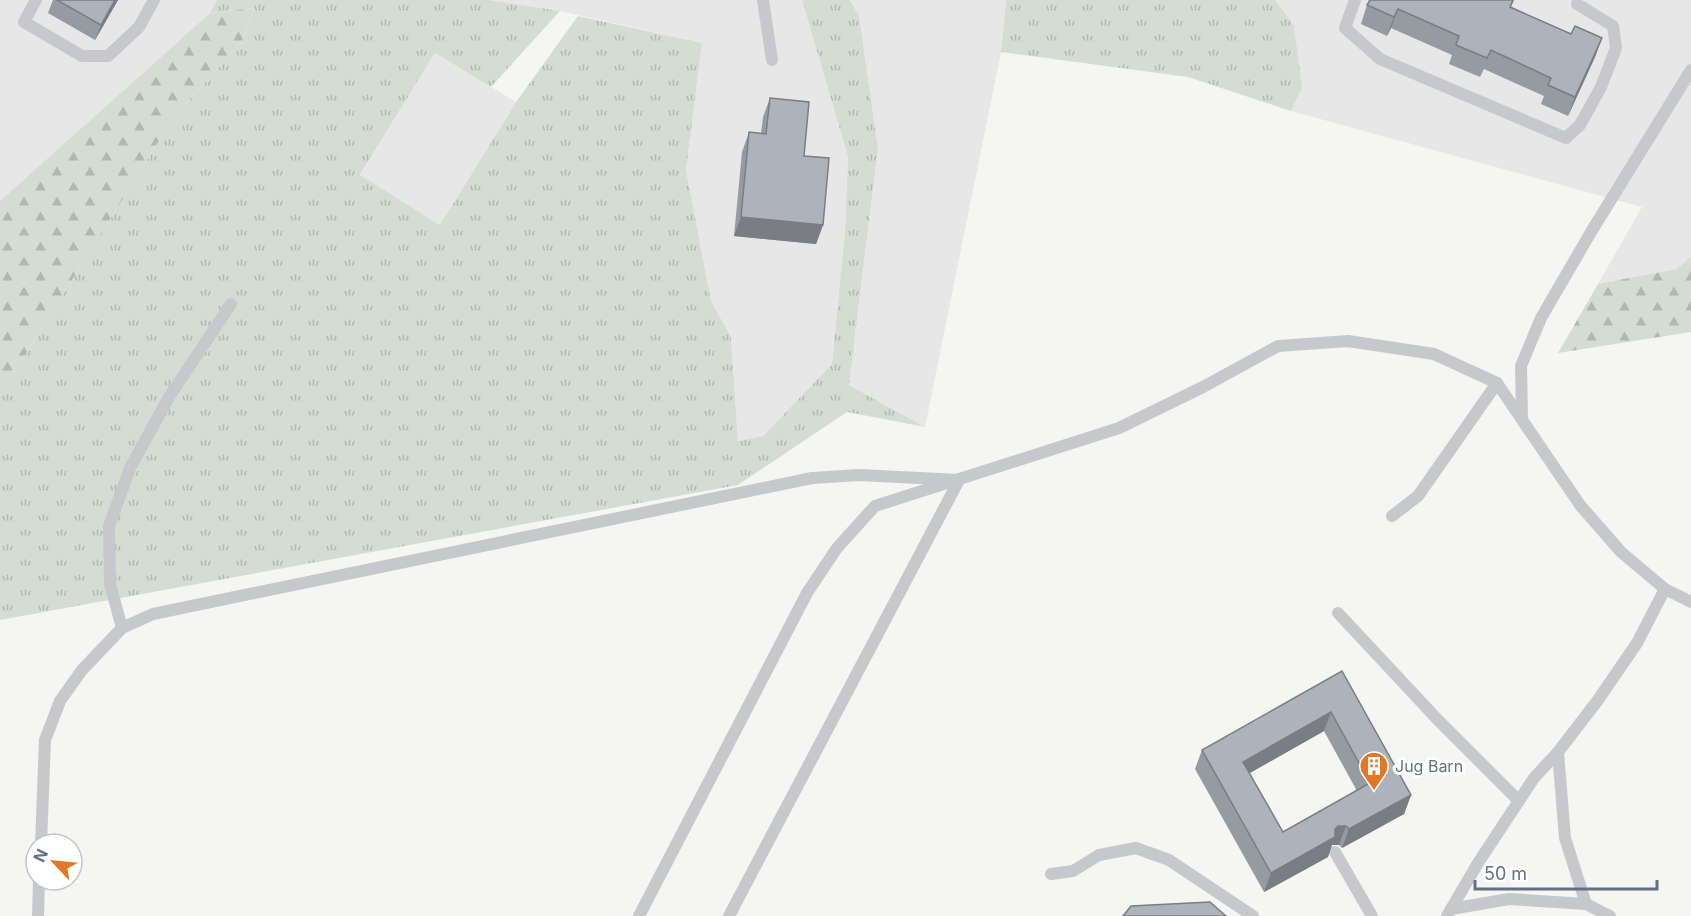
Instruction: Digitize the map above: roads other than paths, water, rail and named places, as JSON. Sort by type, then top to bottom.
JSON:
[{"type":"lane","points":[[36,0],[24,22],[82,56],[108,56],[139,27],[154,0]]},
{"type":"lane","points":[[763,0],[772,60]]},
{"type":"lane","points":[[1355,0],[1345,28],[1380,59],[1566,138],[1580,125],[1601,87],[1616,48],[1613,26],[1573,1]]},
{"type":"lane","points":[[1522,417],[1521,366],[1541,318],[1691,70]]},
{"type":"lane","points":[[122,628],[110,584],[109,526],[130,468],[169,397],[231,304]]},
{"type":"lane","points":[[639,916],[807,593],[837,548],[875,506],[1119,428],[1203,387],[1278,346],[1348,341],[1434,354],[1497,383],[1580,505],[1621,552],[1665,589],[1690,602]]},
{"type":"lane","points":[[1392,516],[1418,496],[1497,383]]},
{"type":"lane","points":[[41,832],[45,740],[60,701],[76,678],[122,628],[153,614],[812,478],[859,475],[959,480]]},
{"type":"lane","points":[[729,916],[959,480]]},
{"type":"lane","points":[[1449,913],[1478,863],[1534,778],[1558,752],[1598,700],[1637,643],[1665,589]]},
{"type":"lane","points":[[1338,613],[1437,719],[1519,801]]},
{"type":"lane","points":[[1558,752],[1565,838],[1586,904]]},
{"type":"lane","points":[[1051,874],[1072,871],[1099,855],[1136,848],[1169,860],[1253,916]]},
{"type":"lane","points":[[1335,852],[1372,916]]},
{"type":"lane","points":[[38,916],[39,892]]},
{"type":"lane","points":[[1449,913],[1509,899],[1586,904],[1610,916]]},
{"type":"place","name":"Jug Barn","points":[[1374,792]]}]
